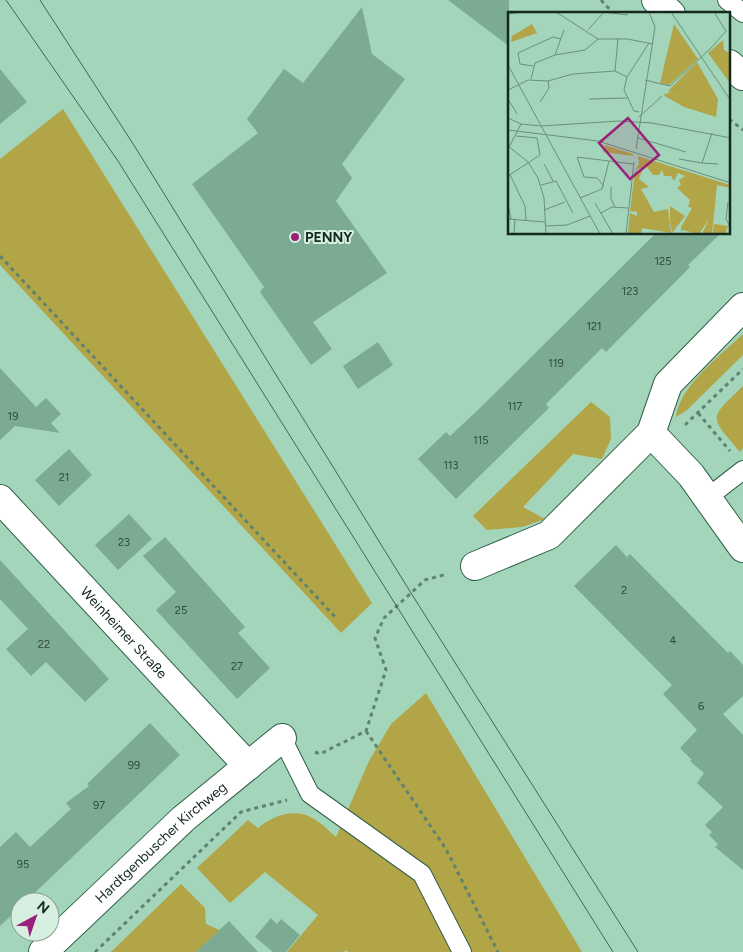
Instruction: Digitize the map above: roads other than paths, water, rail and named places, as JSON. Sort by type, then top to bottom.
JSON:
[{"type":"street","points":[[730,65],[743,76]]},
{"type":"street","points":[[475,566],[549,535],[651,433],[668,384],[743,306]]},
{"type":"street","points":[[651,433],[691,474],[743,548]]},
{"type":"street","name":"Weinheimer Straße","points":[[0,499],[248,766]]},
{"type":"street","name":"Hardtgenbuscher Kirchweg","points":[[43,952],[183,819],[282,738]]},
{"type":"lane","points":[[728,0],[743,14]]},
{"type":"lane","points":[[707,498],[743,470]]},
{"type":"lane","points":[[282,738],[310,794],[422,874],[462,952]]},
{"type":"tram line","points":[[6,0],[118,161],[613,952]]},
{"type":"tram line","points":[[40,0],[137,150],[411,593],[638,952]]},
{"type":"place","name":"PENNY","points":[[295,237]]}]
